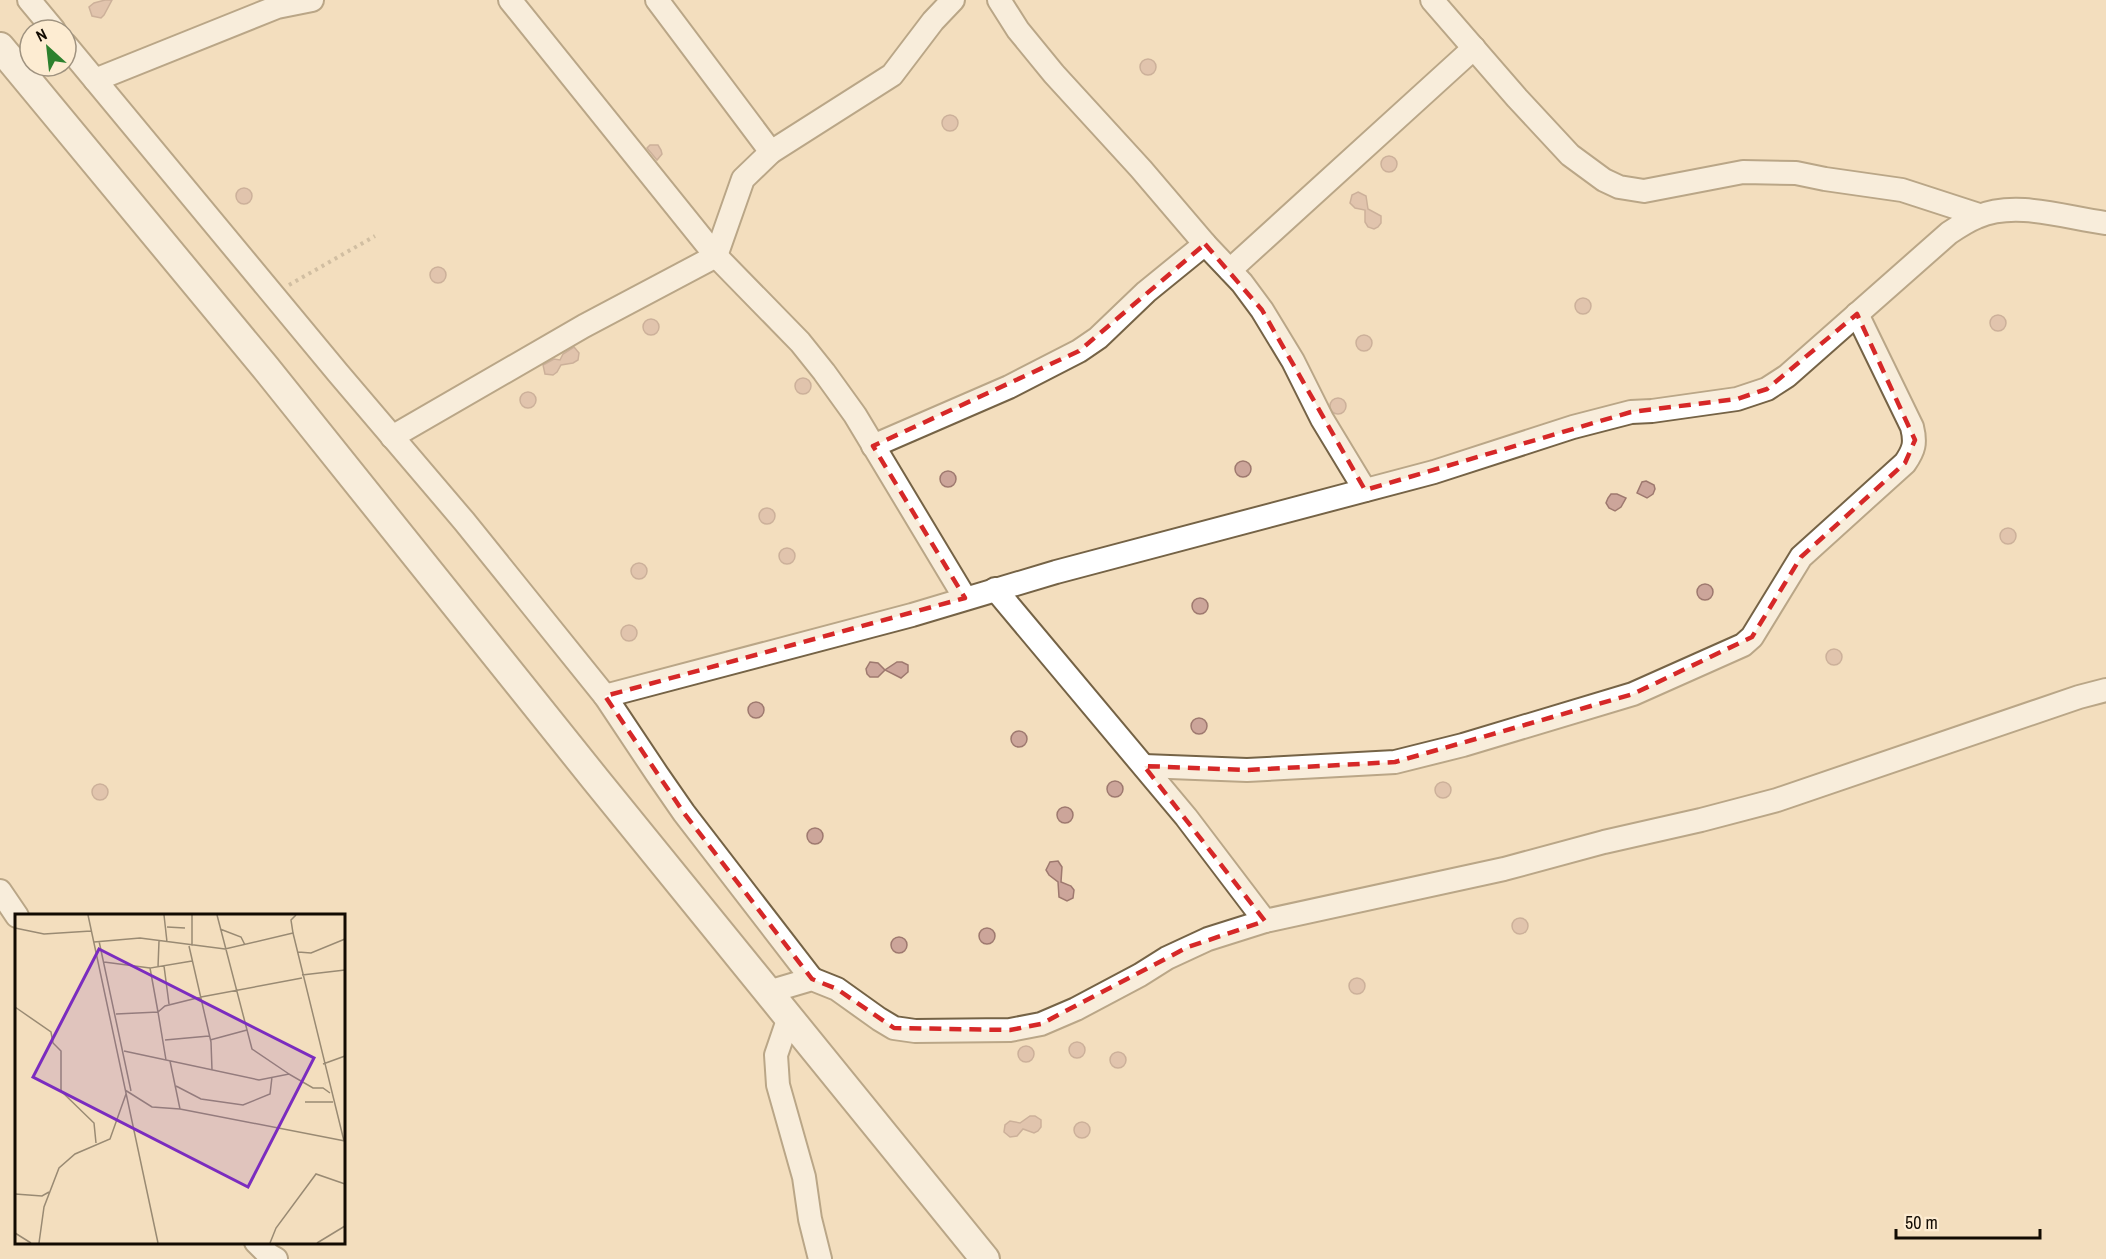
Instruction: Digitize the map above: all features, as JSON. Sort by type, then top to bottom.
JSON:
[{"type":"street","points":[[29,0],[44,18]]},
{"type":"street","points":[[95,80],[277,8],[312,0]]},
{"type":"street","points":[[510,0],[716,256],[800,342],[855,415],[965,598]]},
{"type":"street","points":[[657,0],[771,152]]},
{"type":"street","points":[[392,437],[584,326],[716,256],[743,179],[771,152],[892,75],[933,21],[953,0]]},
{"type":"street","points":[[999,0],[1018,30],[1054,74],[1141,169],[1262,309],[1322,419],[1365,490]]},
{"type":"street","points":[[1432,0],[1570,155],[1604,180],[1619,187],[1644,191],[1743,172],[1796,173],[1902,190],[1979,216]]},
{"type":"street","points":[[0,47],[265,367],[596,780],[985,1259]]},
{"type":"street","points":[[1230,270],[1474,48]]},
{"type":"street","points":[[78,59],[464,521],[605,696],[677,803],[812,979],[837,989],[879,1020],[894,1028],[936,1032],[1010,1030],[1041,1024],[1140,975],[1188,947],[1265,921],[1504,869],[1777,800],[2079,697],[2106,690]]},
{"type":"street","points":[[605,696],[912,615],[995,589],[1434,472],[1631,412],[1737,399],[1767,389],[1795,370],[1949,233],[1979,216],[2006,211],[2033,210],[2106,224]]},
{"type":"street","points":[[873,446],[1009,387],[1079,351],[1098,338],[1146,292],[1205,244]]},
{"type":"street","points":[[1144,766],[1247,770],[1395,762],[1463,745],[1633,694],[1743,645],[1752,637],[1802,557],[1905,463],[1913,451],[1915,440],[1912,427],[1857,314]]},
{"type":"street","points":[[995,589],[1186,817],[1265,921]]},
{"type":"street","points":[[0,891],[16,914]]},
{"type":"street","points":[[768,992],[812,979]]},
{"type":"street","points":[[789,1017],[776,1055],[778,1085],[804,1178],[810,1219],[820,1259]]},
{"type":"street","points":[[258,1244],[269,1256],[276,1259]]},
{"type":"path","points":[[273,295],[375,236]]},
{"type":"highlighted area","points":[[1205,244],[1262,310],[1365,490],[1631,412],[1737,399],[1767,389],[1857,314],[1915,440],[1905,463],[1801,557],[1752,637],[1633,694],[1395,762],[1247,770],[1144,766],[1265,921],[1188,947],[1041,1024],[1010,1030],[894,1028],[837,989],[812,979],[684,813],[605,696],[965,598],[873,446],[1079,351]]},
{"type":"building","points":[[105,0],[112,0],[104,15],[101,18],[92,16],[89,7]]},
{"type":"building","points":[[1145,59],[1151,59],[1156,67],[1154,73],[1145,75],[1140,70],[1140,64]]},
{"type":"building","points":[[947,115],[953,115],[958,123],[956,129],[947,131],[942,126],[942,120]]},
{"type":"building","points":[[650,145],[658,145],[661,150],[662,154],[657,160],[647,148]]},
{"type":"building","points":[[1386,156],[1392,156],[1397,164],[1395,170],[1386,172],[1381,167],[1381,161]]},
{"type":"building","points":[[241,188],[247,188],[252,196],[250,202],[241,204],[236,199],[236,193]]},
{"type":"building","points":[[1358,192],[1366,196],[1368,209],[1381,216],[1381,223],[1374,229],[1368,227],[1365,222],[1365,210],[1355,208],[1350,203],[1352,195]]},
{"type":"building","points":[[435,267],[441,267],[446,275],[444,281],[435,283],[430,278],[430,272]]},
{"type":"building","points":[[1580,298],[1586,298],[1591,306],[1589,312],[1580,314],[1575,309],[1575,303]]},
{"type":"building","points":[[1995,315],[2001,315],[2006,323],[2004,329],[1995,331],[1990,326],[1990,320]]},
{"type":"building","points":[[648,319],[654,319],[659,327],[657,333],[648,335],[643,330],[643,324]]},
{"type":"building","points":[[1361,335],[1367,335],[1372,343],[1370,349],[1361,351],[1356,346],[1356,340]]},
{"type":"building","points":[[574,347],[579,353],[578,360],[561,365],[553,375],[545,374],[543,365],[554,359],[560,360],[563,354]]},
{"type":"building","points":[[800,378],[806,378],[811,386],[809,392],[800,394],[795,389],[795,383]]},
{"type":"building","points":[[525,392],[531,392],[536,400],[534,406],[525,408],[520,403],[520,397]]},
{"type":"building","points":[[1338,398],[1344,400],[1346,406],[1344,412],[1338,414],[1332,412],[1330,406],[1332,400]]},
{"type":"building","points":[[1240,461],[1246,461],[1251,469],[1249,475],[1240,477],[1235,472],[1235,466]]},
{"type":"building","points":[[945,471],[951,471],[956,479],[954,485],[945,487],[940,482],[940,476]]},
{"type":"building","points":[[1646,481],[1654,485],[1655,489],[1653,494],[1647,498],[1637,493],[1642,482]]},
{"type":"building","points":[[1611,494],[1626,498],[1621,507],[1615,511],[1606,503]]},
{"type":"building","points":[[764,508],[770,508],[775,516],[773,522],[764,524],[759,519],[759,513]]},
{"type":"building","points":[[2005,528],[2011,528],[2016,536],[2014,542],[2005,544],[2000,539],[2000,533]]},
{"type":"building","points":[[784,548],[790,548],[795,556],[793,562],[784,564],[779,559],[779,553]]},
{"type":"building","points":[[636,563],[642,563],[647,571],[645,577],[636,579],[631,574],[631,568]]},
{"type":"building","points":[[1702,584],[1708,584],[1713,592],[1711,598],[1702,600],[1697,595],[1697,589]]},
{"type":"building","points":[[1197,598],[1203,598],[1208,606],[1206,612],[1197,614],[1192,609],[1192,603]]},
{"type":"building","points":[[626,625],[632,625],[637,633],[635,639],[626,641],[621,636],[621,630]]},
{"type":"building","points":[[1831,649],[1837,649],[1842,657],[1840,663],[1831,665],[1826,660],[1826,654]]},
{"type":"building","points":[[870,662],[878,663],[885,670],[878,677],[870,677],[867,674],[866,669]]},
{"type":"building","points":[[897,662],[908,665],[908,672],[901,678],[885,670]]},
{"type":"building","points":[[753,702],[759,702],[764,710],[762,716],[753,718],[748,713],[748,707]]},
{"type":"building","points":[[1196,718],[1202,718],[1207,726],[1205,732],[1196,734],[1191,729],[1191,723]]},
{"type":"building","points":[[1016,731],[1022,731],[1027,739],[1025,745],[1016,747],[1011,742],[1011,736]]},
{"type":"building","points":[[1112,781],[1118,781],[1123,789],[1121,795],[1112,797],[1107,792],[1107,786]]},
{"type":"building","points":[[1440,782],[1446,782],[1451,790],[1449,796],[1440,798],[1435,793],[1435,787]]},
{"type":"building","points":[[97,784],[103,784],[108,792],[106,798],[97,800],[92,795],[92,789]]},
{"type":"building","points":[[1062,807],[1068,807],[1073,815],[1071,821],[1062,823],[1057,818],[1057,812]]},
{"type":"building","points":[[812,828],[818,828],[823,836],[821,842],[812,844],[807,839],[807,833]]},
{"type":"building","points":[[1058,861],[1062,867],[1061,882],[1071,886],[1074,890],[1073,898],[1067,901],[1059,897],[1058,882],[1046,870],[1050,862]]},
{"type":"building","points":[[1517,918],[1523,918],[1528,926],[1526,932],[1517,934],[1512,929],[1512,923]]},
{"type":"building","points":[[984,928],[990,928],[995,936],[993,942],[984,944],[979,939],[979,933]]},
{"type":"building","points":[[896,937],[902,937],[907,945],[905,951],[896,953],[891,948],[891,942]]},
{"type":"building","points":[[1354,978],[1360,978],[1365,986],[1363,992],[1354,994],[1349,989],[1349,983]]},
{"type":"building","points":[[1074,1042],[1080,1042],[1085,1050],[1083,1056],[1074,1058],[1069,1053],[1069,1047]]},
{"type":"building","points":[[1023,1046],[1029,1046],[1034,1054],[1032,1060],[1023,1062],[1018,1057],[1018,1051]]},
{"type":"building","points":[[1115,1052],[1121,1052],[1126,1060],[1124,1066],[1115,1068],[1110,1063],[1110,1057]]},
{"type":"building","points":[[1030,1116],[1041,1120],[1041,1127],[1038,1131],[1034,1133],[1023,1129],[1017,1136],[1010,1137],[1004,1132],[1005,1125],[1010,1121],[1020,1123]]},
{"type":"building","points":[[1079,1122],[1085,1122],[1090,1130],[1088,1136],[1079,1138],[1074,1133],[1074,1127]]}]
